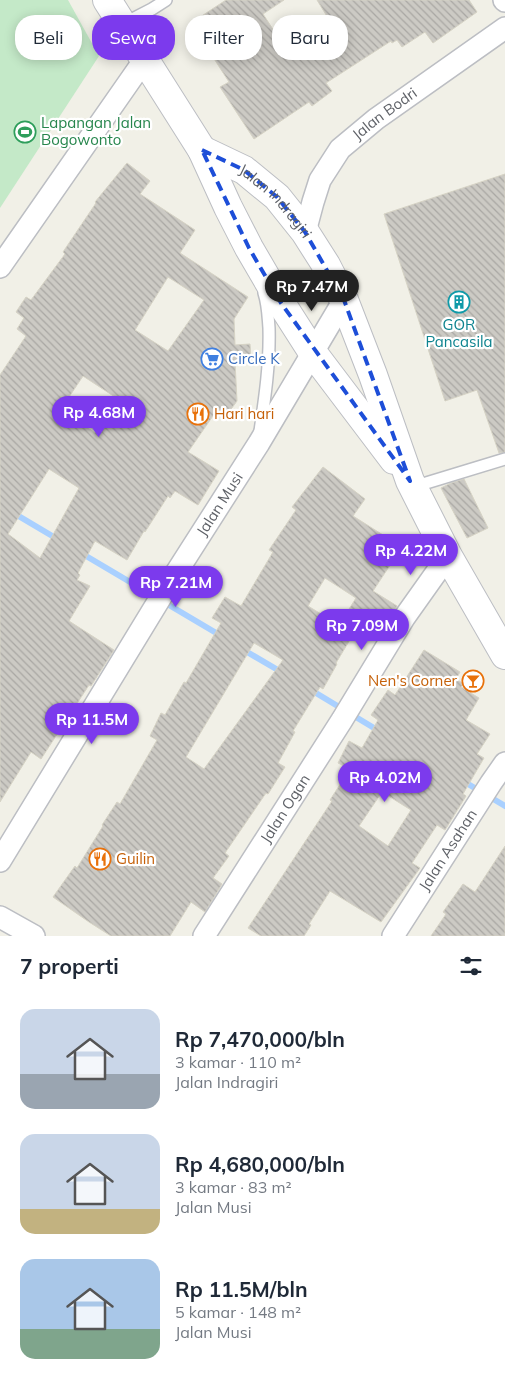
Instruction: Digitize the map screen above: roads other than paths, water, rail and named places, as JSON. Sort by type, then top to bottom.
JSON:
[{"type":"street","name":"Jalan Indragiri","points":[[107,0],[117,15]]},
{"type":"street","name":"Jalan Bodri","points":[[305,232],[320,180],[340,149],[376,119],[505,28]]},
{"type":"street","points":[[0,267],[144,60]]},
{"type":"street","name":"Jalan Indragiri","points":[[146,60],[202,150],[249,248],[281,303],[313,353],[411,484]]},
{"type":"street","name":"Jalan Indragiri","points":[[202,150],[244,170],[278,197],[305,232],[326,265],[344,300],[373,375],[411,484],[448,556],[505,655]]},
{"type":"street","points":[[313,353],[344,300]]},
{"type":"street","name":"Jalan Musi","points":[[0,861],[167,587],[259,443],[313,353]]},
{"type":"street","name":"Jalan Ogan","points":[[204,936],[404,618],[448,556]]},
{"type":"street","name":"Jalan Asahan","points":[[393,936],[505,763]]},
{"type":"street","points":[[0,917],[34,936]]},
{"type":"lane","points":[[140,15],[166,0]]},
{"type":"lane","points":[[249,248],[268,304],[268,372],[259,443]]},
{"type":"lane","points":[[411,484],[505,459]]},
{"type":"waterway","points":[[0,505],[59,540]]},
{"type":"waterway","points":[[81,553],[223,637]]},
{"type":"waterway","points":[[242,649],[283,673]]},
{"type":"waterway","points":[[311,690],[379,731]]},
{"type":"waterway","points":[[463,781],[505,806]]},
{"type":"place","name":"Lapangan Jalan Bogowonto","points":[[25,132]]},
{"type":"place","name":"GOR Pancasila","points":[[459,302]]},
{"type":"place","name":"Circle K","points":[[212,359]]},
{"type":"place","name":"Hari hari","points":[[198,414]]},
{"type":"place","name":"Nen's Corner","points":[[473,681]]},
{"type":"place","name":"Guilin","points":[[100,859]]}]
